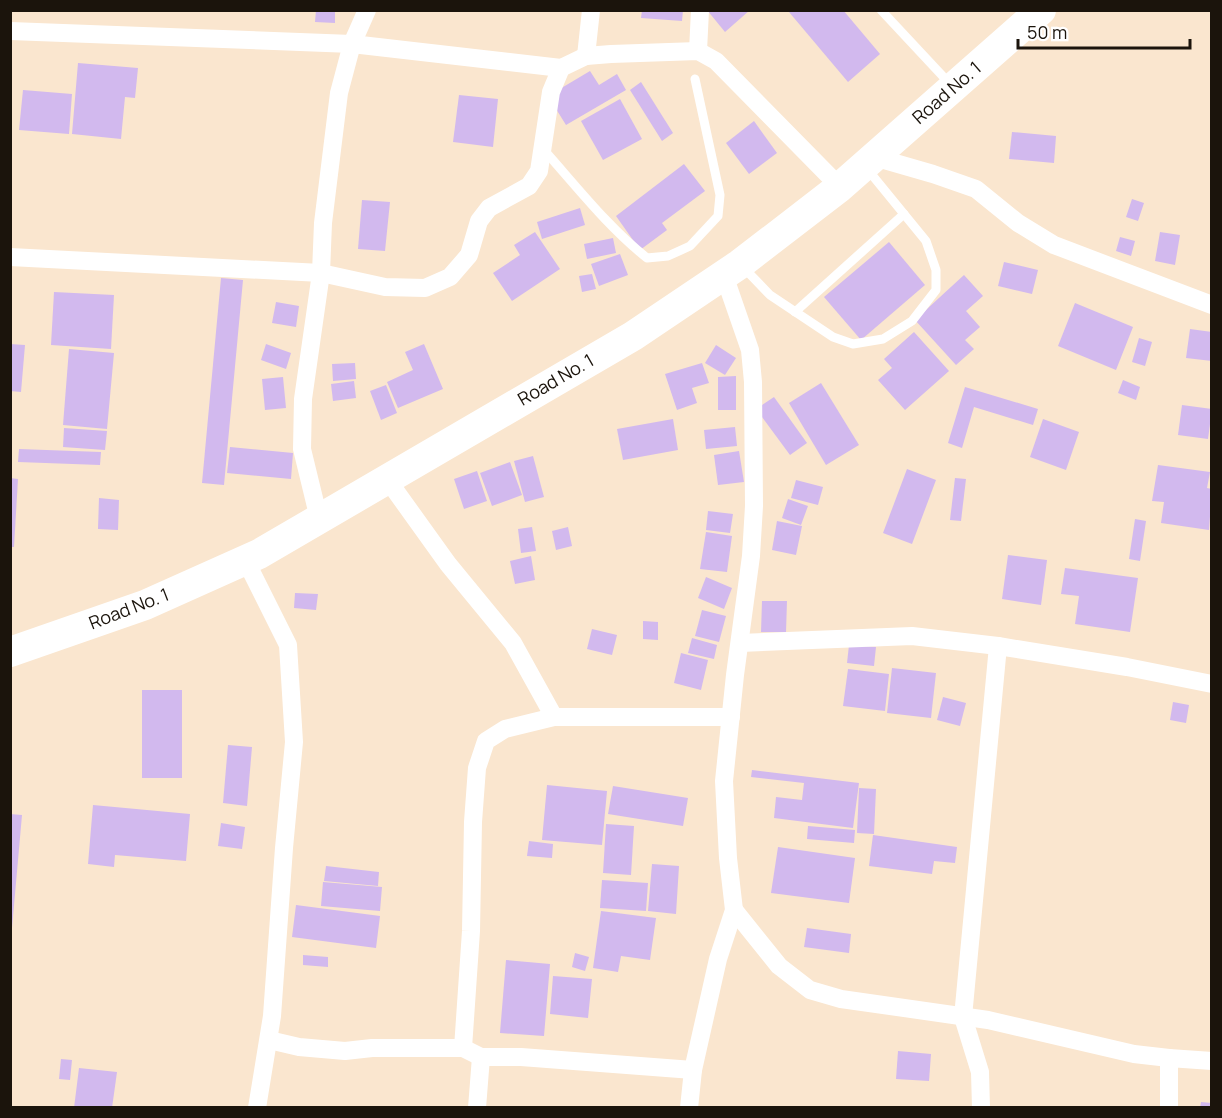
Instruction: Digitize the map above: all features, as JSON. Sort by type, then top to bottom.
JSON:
[{"type":"highway","name":"Road No. 1","points":[[10,652],[145,605],[274,546],[633,336],[732,270],[840,187],[1041,10]]},
{"type":"street","points":[[319,519],[302,448],[303,409],[321,273],[330,152],[339,93],[352,44],[368,10]]},
{"type":"street","points":[[586,56],[591,10]]},
{"type":"street","points":[[698,51],[700,10]]},
{"type":"street","points":[[10,31],[352,44],[561,68],[586,56],[698,51],[716,60],[840,187]]},
{"type":"street","points":[[10,257],[321,273],[385,287],[425,288],[450,277],[469,255],[479,221],[489,208],[529,186],[539,171],[551,92],[561,68]]},
{"type":"street","points":[[869,161],[933,174],[976,189],[1018,223],[1054,245],[1212,305]]},
{"type":"street","points":[[689,1107],[693,1070],[717,959],[734,910],[728,858],[724,781],[752,556],[754,506],[753,382],[750,350],[732,270]]},
{"type":"street","points":[[387,479],[448,564],[513,643],[554,717]]},
{"type":"street","points":[[245,559],[288,645],[294,742],[269,1040],[257,1107]]},
{"type":"street","points":[[740,643],[912,636],[998,646],[1127,667],[1212,684]]},
{"type":"street","points":[[981,1107],[980,1072],[963,1017],[998,646]]},
{"type":"street","points":[[463,1048],[471,931],[473,822],[477,768],[486,741],[505,729],[554,717],[731,717]]},
{"type":"street","points":[[734,910],[779,966],[810,990],[841,999],[988,1020],[1134,1054],[1212,1061]]},
{"type":"street","points":[[269,1040],[299,1047],[345,1051],[463,1048],[481,1057],[521,1057],[693,1070]]},
{"type":"street","points":[[477,1107],[481,1057]]},
{"type":"street","points":[[1169,1058],[1169,1107]]},
{"type":"lane","points":[[881,10],[953,87]]},
{"type":"lane","points":[[544,150],[608,222],[647,258],[668,256],[690,246],[718,216],[720,195],[695,78]]},
{"type":"lane","points":[[732,270],[833,338],[853,344],[883,339],[912,321],[936,290],[936,270],[926,241],[904,214],[869,161]]},
{"type":"lane","points":[[795,312],[904,214]]},
{"type":"building","points":[[316,10],[335,10],[335,23],[315,22]]},
{"type":"building","points":[[642,10],[683,10],[682,21],[641,18]]},
{"type":"building","points":[[707,10],[750,10],[725,32]]},
{"type":"building","points":[[791,10],[843,10],[880,54],[848,82],[789,12]]},
{"type":"building","points":[[78,63],[138,68],[135,98],[125,97],[121,139],[72,134]]},
{"type":"building","points":[[590,71],[599,85],[617,74],[626,90],[566,125],[548,96]]},
{"type":"building","points":[[641,82],[673,133],[662,141],[630,90]]},
{"type":"building","points":[[23,90],[72,94],[69,134],[19,130]]},
{"type":"building","points":[[459,95],[498,99],[493,147],[453,142]]},
{"type":"building","points":[[620,99],[642,139],[603,160],[581,121]]},
{"type":"building","points":[[754,121],[777,153],[749,174],[726,143]]},
{"type":"building","points":[[1012,132],[1056,136],[1054,163],[1009,159]]},
{"type":"building","points":[[684,164],[705,191],[662,223],[667,230],[640,250],[616,216]]},
{"type":"building","points":[[1132,199],[1144,203],[1138,221],[1126,217]]},
{"type":"building","points":[[362,200],[390,202],[385,251],[358,249]]},
{"type":"building","points":[[580,208],[585,225],[542,239],[537,222]]},
{"type":"building","points":[[535,232],[560,269],[512,301],[493,273],[520,255],[514,245]]},
{"type":"building","points":[[1160,232],[1180,235],[1175,265],[1155,261]]},
{"type":"building","points":[[1120,237],[1135,241],[1131,256],[1116,251]]},
{"type":"building","points":[[613,238],[616,253],[587,259],[584,244]]},
{"type":"building","points":[[889,242],[925,285],[861,340],[824,297]]},
{"type":"building","points":[[620,254],[628,275],[599,286],[591,264]]},
{"type":"building","points":[[1004,262],[1038,270],[1032,294],[998,286]]},
{"type":"building","points":[[592,274],[596,289],[582,292],[579,276]]},
{"type":"building","points":[[964,275],[983,296],[966,311],[980,327],[965,340],[974,349],[956,365],[915,320]]},
{"type":"building","points":[[221,278],[243,280],[224,485],[202,483]]},
{"type":"building","points":[[54,292],[114,295],[111,349],[51,345]]},
{"type":"building","points":[[276,302],[299,306],[296,327],[272,323]]},
{"type":"building","points":[[1075,303],[1133,327],[1116,370],[1058,346]]},
{"type":"building","points":[[1190,329],[1212,332],[1212,361],[1186,358]]},
{"type":"building","points":[[914,332],[949,371],[905,410],[878,380],[892,368],[884,359]]},
{"type":"building","points":[[1139,338],[1152,342],[1145,366],[1132,362]]},
{"type":"building","points":[[10,344],[25,345],[21,392],[10,391]]},
{"type":"building","points":[[266,344],[291,353],[286,369],[261,360]]},
{"type":"building","points":[[424,344],[443,389],[398,408],[387,382],[413,370],[405,352]]},
{"type":"building","points":[[716,345],[736,358],[725,375],[705,363]]},
{"type":"building","points":[[69,349],[114,353],[107,429],[63,425]]},
{"type":"building","points":[[355,363],[356,379],[333,381],[332,364]]},
{"type":"building","points":[[702,363],[709,383],[692,388],[697,403],[677,410],[665,374]]},
{"type":"building","points":[[736,376],[736,410],[718,410],[718,377]]},
{"type":"building","points":[[283,377],[286,408],[265,410],[262,379]]},
{"type":"building","points":[[1123,380],[1140,387],[1136,400],[1118,393]]},
{"type":"building","points":[[354,381],[356,398],[333,401],[331,384]]},
{"type":"building","points":[[821,383],[859,445],[826,465],[789,403]]},
{"type":"building","points":[[386,385],[397,413],[381,420],[370,391]]},
{"type":"building","points":[[965,387],[1038,409],[1033,425],[974,407],[962,448],[948,443]]},
{"type":"building","points":[[774,397],[807,443],[790,455],[756,409]]},
{"type":"building","points":[[1182,405],[1212,409],[1208,439],[1178,435]]},
{"type":"building","points":[[673,419],[678,450],[623,460],[617,429]]},
{"type":"building","points":[[1043,419],[1079,432],[1066,470],[1030,457]]},
{"type":"building","points":[[735,427],[737,446],[706,449],[704,430]]},
{"type":"building","points":[[64,428],[107,431],[105,450],[63,447]]},
{"type":"building","points":[[230,447],[293,453],[291,479],[227,473]]},
{"type":"building","points":[[19,449],[101,452],[100,465],[18,462]]},
{"type":"building","points":[[739,451],[744,482],[718,485],[714,455]]},
{"type":"building","points":[[533,456],[544,497],[525,502],[514,461]]},
{"type":"building","points":[[510,462],[522,495],[492,506],[480,473]]},
{"type":"building","points":[[1158,465],[1210,472],[1207,488],[1212,489],[1209,530],[1161,523],[1164,502],[1152,501]]},
{"type":"building","points":[[907,469],[936,480],[912,544],[883,533]]},
{"type":"building","points":[[477,471],[487,501],[464,509],[454,479]]},
{"type":"building","points":[[10,478],[18,479],[14,547],[10,547]]},
{"type":"building","points":[[955,478],[966,479],[961,521],[950,520]]},
{"type":"building","points":[[796,480],[823,487],[818,505],[791,498]]},
{"type":"building","points":[[99,498],[119,500],[118,530],[98,529]]},
{"type":"building","points":[[788,499],[808,506],[801,525],[782,518]]},
{"type":"building","points":[[708,511],[733,514],[730,533],[706,530]]},
{"type":"building","points":[[1135,519],[1146,521],[1140,561],[1129,559]]},
{"type":"building","points":[[777,521],[802,526],[796,555],[772,550]]},
{"type":"building","points":[[532,527],[536,551],[521,553],[518,529]]},
{"type":"building","points":[[568,527],[572,546],[556,550],[552,531]]},
{"type":"building","points":[[706,532],[732,536],[727,572],[700,569]]},
{"type":"building","points":[[1008,555],[1047,560],[1041,605],[1002,599]]},
{"type":"building","points":[[531,556],[535,580],[515,584],[510,561]]},
{"type":"building","points":[[1065,568],[1138,578],[1130,632],[1075,624],[1079,596],[1061,594]]},
{"type":"building","points":[[706,577],[732,588],[724,609],[698,598]]},
{"type":"building","points":[[295,593],[318,594],[316,610],[294,608]]},
{"type":"building","points":[[762,601],[787,601],[786,632],[761,632]]},
{"type":"building","points":[[702,610],[726,616],[719,642],[695,636]]},
{"type":"building","points":[[643,621],[658,622],[658,640],[643,639]]},
{"type":"building","points":[[592,629],[617,635],[612,655],[587,649]]},
{"type":"building","points":[[692,638],[717,645],[714,659],[688,653]]},
{"type":"building","points":[[849,645],[876,647],[874,666],[847,663]]},
{"type":"building","points":[[681,653],[708,660],[701,690],[674,683]]},
{"type":"building","points":[[892,668],[936,673],[931,718],[887,713]]},
{"type":"building","points":[[848,669],[889,674],[885,711],[843,706]]},
{"type":"building","points":[[142,690],[182,690],[182,778],[142,778]]},
{"type":"building","points":[[943,697],[966,703],[960,726],[937,720]]},
{"type":"building","points":[[1173,702],[1189,705],[1186,723],[1170,720]]},
{"type":"building","points":[[228,745],[252,747],[247,806],[223,803]]},
{"type":"building","points":[[752,770],[859,783],[853,828],[774,818],[776,797],[802,800],[804,783],[751,777]]},
{"type":"building","points":[[547,785],[607,791],[602,845],[542,840]]},
{"type":"building","points":[[613,786],[688,798],[683,826],[608,814]]},
{"type":"building","points":[[859,788],[876,789],[874,834],[857,833]]},
{"type":"building","points":[[93,805],[190,814],[186,861],[115,855],[114,867],[88,864]]},
{"type":"building","points":[[10,814],[22,815],[12,928],[10,928]]},
{"type":"building","points":[[221,823],[245,827],[242,849],[218,846]]},
{"type":"building","points":[[606,824],[634,826],[631,875],[603,873]]},
{"type":"building","points":[[808,826],[855,830],[854,843],[807,839]]},
{"type":"building","points":[[873,835],[957,847],[955,863],[934,861],[932,874],[869,866]]},
{"type":"building","points":[[529,841],[553,844],[552,858],[527,856]]},
{"type":"building","points":[[778,847],[855,858],[849,903],[771,893]]},
{"type":"building","points":[[652,864],[679,866],[676,914],[648,911]]},
{"type":"building","points":[[326,866],[379,872],[378,886],[324,881]]},
{"type":"building","points":[[602,880],[648,883],[646,911],[600,908]]},
{"type":"building","points":[[323,882],[382,887],[380,911],[321,906]]},
{"type":"building","points":[[296,905],[380,916],[376,948],[292,937]]},
{"type":"building","points":[[601,911],[656,918],[650,960],[621,956],[618,972],[593,968]]},
{"type":"building","points":[[807,928],[851,934],[849,953],[804,947]]},
{"type":"building","points":[[575,953],[589,957],[585,971],[572,967]]},
{"type":"building","points":[[303,955],[328,957],[328,967],[303,965]]},
{"type":"building","points":[[506,960],[550,964],[544,1036],[500,1033]]},
{"type":"building","points":[[553,976],[592,979],[588,1018],[550,1014]]},
{"type":"building","points":[[898,1051],[931,1054],[929,1081],[896,1079]]},
{"type":"building","points":[[61,1059],[72,1060],[70,1080],[59,1079]]},
{"type":"building","points":[[79,1068],[117,1072],[112,1108],[74,1108]]},
{"type":"building","points":[[1201,1102],[1212,1103],[1212,1108],[1200,1108]]}]
